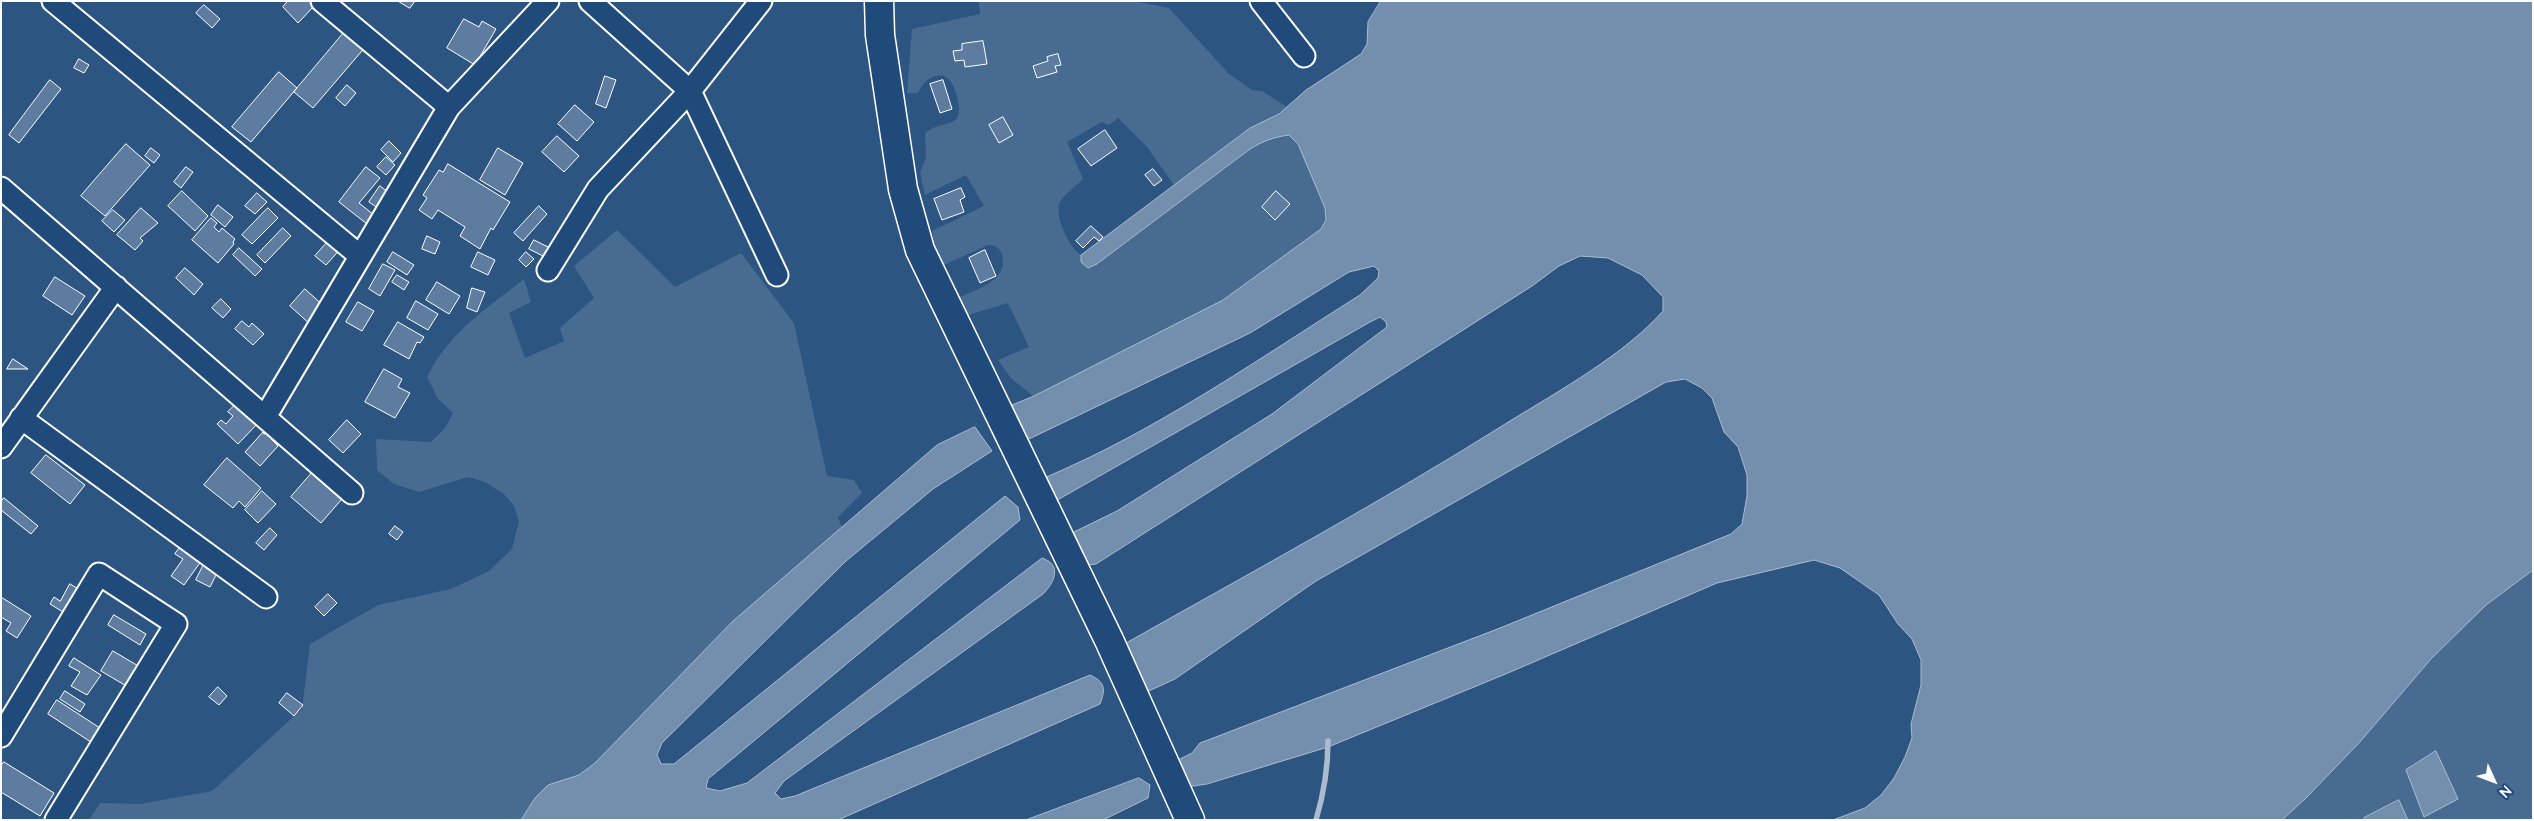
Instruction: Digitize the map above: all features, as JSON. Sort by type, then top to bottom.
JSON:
[{"type":"street","points":[[53,1],[360,256]]},
{"type":"street","points":[[322,1],[449,107]]},
{"type":"street","points":[[265,416],[449,107],[548,1]]},
{"type":"street","points":[[590,1],[690,91],[777,275]]},
{"type":"street","points":[[548,270],[598,189],[690,91],[761,1]]},
{"type":"street","points":[[879,1],[880,35],[903,189],[920,250],[1109,640],[1190,820]]},
{"type":"street","points":[[1261,1],[1304,56]]},
{"type":"street","points":[[1,188],[352,493]]},
{"type":"street","points":[[1,447],[116,287]]},
{"type":"street","points":[[21,418],[266,597]]},
{"type":"street","points":[[1,736],[99,574],[176,624],[56,820]]},
{"type":"shaded area","points":[[979,1],[1134,1],[1169,8],[1229,74],[1252,90],[1262,91],[1287,107],[1279,114],[1250,128],[1174,185],[1147,147],[1118,118],[1109,125],[1102,122],[1067,142],[1083,179],[1068,193],[1058,207],[1064,231],[1072,246],[1081,255],[1081,262],[1098,264],[1250,149],[1269,140],[1289,135],[1298,144],[1325,208],[1326,220],[1321,229],[1223,300],[1034,397],[1011,378],[998,360],[1029,347],[1008,303],[959,318],[953,300],[979,289],[995,279],[1003,264],[1000,250],[995,246],[988,245],[933,270],[922,244],[933,238],[932,231],[984,206],[966,175],[925,195],[920,173],[926,157],[925,134],[938,126],[955,120],[958,116],[959,108],[954,87],[949,79],[943,75],[928,80],[922,85],[918,93],[907,93],[912,29],[980,14]]},
{"type":"shaded area","points":[[1381,1],[2533,1],[2533,570],[2486,605],[2431,659],[2359,743],[2282,820],[1833,820],[1865,808],[1881,795],[1894,778],[1912,738],[1911,724],[1921,685],[1921,660],[1912,639],[1898,624],[1879,595],[1840,568],[1814,560],[1717,583],[1508,673],[1328,747],[1207,784],[1187,787],[1172,763],[1192,753],[1200,743],[1500,628],[1731,534],[1742,524],[1747,496],[1747,475],[1738,447],[1724,432],[1712,398],[1702,388],[1685,379],[1666,382],[1316,581],[1175,679],[1140,695],[1119,647],[1462,451],[1591,371],[1648,327],[1663,311],[1663,297],[1642,275],[1608,258],[1580,256],[1559,266],[1532,286],[1096,564],[1088,565],[1068,541],[1074,532],[1117,511],[1272,414],[1387,327],[1386,322],[1380,317],[1370,322],[1054,502],[1044,478],[1126,439],[1244,369],[1360,295],[1378,278],[1379,271],[1374,266],[1349,272],[1250,333],[1029,439],[1017,439],[1007,407],[1034,396],[1223,300],[1321,229],[1326,220],[1325,208],[1298,144],[1289,135],[1269,140],[1250,149],[1097,264],[1088,268],[1081,262],[1081,255],[1250,128],[1279,114],[1306,90],[1361,54],[1367,44],[1368,22]]},
{"type":"shaded area","points":[[617,230],[675,287],[741,253],[794,323],[827,476],[854,480],[862,493],[838,517],[842,528],[733,621],[595,763],[579,775],[548,785],[535,798],[521,820],[89,820],[100,803],[140,804],[212,791],[302,709],[310,644],[378,605],[451,589],[489,571],[512,549],[519,521],[514,506],[504,494],[485,482],[468,477],[419,492],[394,484],[377,470],[376,439],[431,442],[445,428],[453,413],[438,399],[427,377],[446,347],[469,322],[524,279],[531,302],[509,313],[525,358],[564,341],[560,328],[594,298],[574,266]]},
{"type":"shaded area","points":[[975,427],[992,451],[933,489],[846,561],[662,743],[657,755],[661,764],[674,764],[1005,496],[1018,507],[1020,520],[708,779],[706,788],[720,791],[747,783],[1042,558],[1053,565],[1054,570],[1053,580],[1043,594],[784,781],[775,793],[781,799],[795,796],[1090,675],[1099,680],[1103,686],[1100,704],[838,820],[521,820],[535,798],[548,785],[579,775],[595,763],[733,621],[937,445]]},
{"type":"shaded area","points":[[2533,570],[2533,820],[2408,820],[2399,800],[2365,820],[2282,820],[2359,743],[2431,659],[2486,605]]},
{"type":"shaded area","points":[[2436,751],[2458,799],[2424,817],[2406,770]]},
{"type":"shaded area","points":[[1139,778],[1150,785],[1148,798],[1103,820],[1026,820]]},
{"type":"shaded area","points":[[2399,800],[2408,820],[2365,820],[2364,818]]},
{"type":"building","points":[[288,1],[312,1],[315,5],[298,23],[283,7]]},
{"type":"building","points":[[398,1],[415,1],[410,8]]},
{"type":"building","points":[[204,5],[220,19],[212,28],[196,13]]},
{"type":"building","points":[[464,19],[479,27],[482,21],[496,29],[475,65],[447,48]]},
{"type":"building","points":[[347,29],[367,45],[313,108],[294,92]]},
{"type":"building","points":[[983,41],[987,64],[965,67],[964,60],[955,61],[953,51],[962,50],[962,44]]},
{"type":"building","points":[[1058,54],[1061,65],[1055,66],[1057,72],[1037,78],[1033,66],[1048,61],[1047,57]]},
{"type":"building","points":[[79,59],[89,65],[84,73],[74,68]]},
{"type":"building","points":[[279,72],[297,88],[251,142],[232,127]]},
{"type":"building","points":[[605,76],[616,80],[606,108],[596,104]]},
{"type":"building","points":[[50,80],[61,89],[19,143],[9,135]]},
{"type":"building","points":[[943,80],[952,109],[940,113],[930,84]]},
{"type":"building","points":[[347,85],[356,93],[345,106],[336,98]]},
{"type":"building","points":[[575,105],[594,122],[577,141],[558,124]]},
{"type":"building","points":[[1003,117],[1013,135],[999,143],[989,125]]},
{"type":"building","points":[[1105,130],[1117,148],[1091,166],[1078,149]]},
{"type":"building","points":[[557,136],[579,156],[564,172],[542,152]]},
{"type":"building","points":[[389,141],[401,153],[393,162],[381,150]]},
{"type":"building","points":[[126,144],[150,165],[105,216],[81,196]]},
{"type":"building","points":[[151,148],[160,155],[154,163],[145,156]]},
{"type":"building","points":[[498,148],[523,163],[505,195],[480,180]]},
{"type":"building","points":[[386,157],[395,165],[386,175],[377,167]]},
{"type":"building","points":[[448,164],[510,202],[493,230],[491,228],[480,249],[460,236],[465,227],[438,210],[432,219],[419,210],[427,198],[423,195],[439,170],[443,172]]},
{"type":"building","points":[[186,167],[193,172],[181,188],[174,182]]},
{"type":"building","points":[[366,167],[380,178],[359,203],[374,215],[367,224],[339,202]]},
{"type":"building","points":[[1153,169],[1162,180],[1154,186],[1145,175]]},
{"type":"building","points":[[380,186],[393,196],[382,211],[369,202]]},
{"type":"building","points":[[961,188],[965,197],[960,200],[964,212],[942,220],[934,199]]},
{"type":"building","points":[[182,191],[208,216],[195,231],[168,206]]},
{"type":"building","points":[[1276,191],[1290,204],[1275,220],[1262,207]]},
{"type":"building","points":[[257,193],[267,202],[255,214],[245,206]]},
{"type":"building","points":[[218,205],[233,217],[225,227],[211,215]]},
{"type":"building","points":[[539,206],[547,214],[523,241],[514,233]]},
{"type":"building","points":[[141,208],[158,223],[140,238],[143,241],[135,250],[117,235]]},
{"type":"building","points":[[268,208],[278,218],[252,244],[242,235]]},
{"type":"building","points":[[113,210],[125,220],[114,232],[102,221]]},
{"type":"building","points":[[211,218],[217,223],[214,227],[219,232],[222,228],[235,239],[234,244],[218,263],[192,240]]},
{"type":"building","points":[[1091,226],[1103,237],[1099,241],[1094,237],[1083,248],[1076,241]]},
{"type":"building","points":[[283,228],[291,236],[265,263],[257,255]]},
{"type":"building","points":[[333,236],[344,245],[326,265],[315,256]]},
{"type":"building","points":[[427,236],[440,242],[435,254],[422,249]]},
{"type":"building","points":[[534,240],[552,249],[547,258],[529,249]]},
{"type":"building","points":[[239,248],[262,269],[255,276],[233,255]]},
{"type":"building","points":[[985,250],[996,276],[980,283],[969,258]]},
{"type":"building","points":[[393,252],[414,265],[407,275],[387,262]]},
{"type":"building","points":[[478,252],[495,260],[488,275],[471,267]]},
{"type":"building","points":[[526,252],[534,259],[526,267],[519,260]]},
{"type":"building","points":[[383,264],[395,270],[380,296],[369,289]]},
{"type":"building","points":[[185,268],[203,284],[194,295],[176,278]]},
{"type":"building","points":[[397,275],[409,282],[404,290],[392,282]]},
{"type":"building","points":[[55,277],[85,296],[72,315],[43,296]]},
{"type":"building","points":[[437,282],[460,296],[449,314],[426,300]]},
{"type":"building","points":[[472,288],[485,292],[477,312],[467,308]]},
{"type":"building","points":[[305,289],[327,309],[312,326],[290,306]]},
{"type":"building","points":[[221,299],[231,309],[223,318],[212,308]]},
{"type":"building","points":[[416,301],[438,314],[428,330],[407,318]]},
{"type":"building","points":[[358,302],[374,311],[362,331],[346,322]]},
{"type":"building","points":[[242,321],[249,327],[252,323],[264,334],[253,345],[235,329]]},
{"type":"building","points":[[398,322],[424,337],[420,343],[417,342],[409,359],[384,345]]},
{"type":"building","points":[[13,359],[28,369],[7,369]]},
{"type":"building","points":[[384,369],[402,379],[398,387],[410,393],[395,418],[365,402]]},
{"type":"building","points":[[238,402],[259,422],[238,444],[217,424],[221,420],[226,424],[233,416],[228,412]]},
{"type":"building","points":[[347,420],[361,434],[343,453],[329,440]]},
{"type":"building","points":[[268,430],[274,436],[271,439],[278,446],[260,466],[245,452],[263,432],[264,434]]},
{"type":"building","points":[[46,455],[85,485],[70,504],[31,473]]},
{"type":"building","points":[[227,458],[261,488],[245,507],[239,501],[233,508],[204,485]]},
{"type":"building","points":[[324,459],[354,485],[321,523],[291,497]]},
{"type":"building","points":[[262,491],[276,504],[258,523],[245,510]]},
{"type":"building","points":[[4,498],[38,526],[31,534],[1,510],[1,502]]},
{"type":"building","points":[[395,526],[403,532],[397,540],[389,534]]},
{"type":"building","points":[[270,528],[277,535],[264,550],[256,543]]},
{"type":"building","points":[[187,538],[207,553],[184,585],[171,576],[183,559],[175,554]]},
{"type":"building","points":[[207,558],[221,565],[210,587],[196,580]]},
{"type":"building","points":[[70,584],[82,591],[68,615],[50,604],[54,597],[60,601]]},
{"type":"building","points":[[328,594],[337,603],[324,616],[315,607]]},
{"type":"building","points":[[1,597],[31,616],[17,638],[6,631],[11,623],[1,617]]},
{"type":"building","points":[[114,615],[146,634],[140,645],[108,625]]},
{"type":"building","points":[[113,651],[140,667],[128,687],[101,671]]},
{"type":"building","points":[[74,658],[101,675],[87,695],[71,686],[80,672],[69,666]]},
{"type":"building","points":[[218,687],[227,696],[219,705],[209,697]]},
{"type":"building","points":[[65,691],[85,704],[80,712],[60,699]]},
{"type":"building","points":[[287,693],[303,705],[294,716],[279,703]]},
{"type":"building","points":[[57,700],[103,730],[94,744],[48,714]]},
{"type":"building","points":[[4,762],[54,793],[40,816],[1,792],[1,766]]},
{"type":"waterway","points":[[1316,820],[1325,781],[1328,741]]}]
